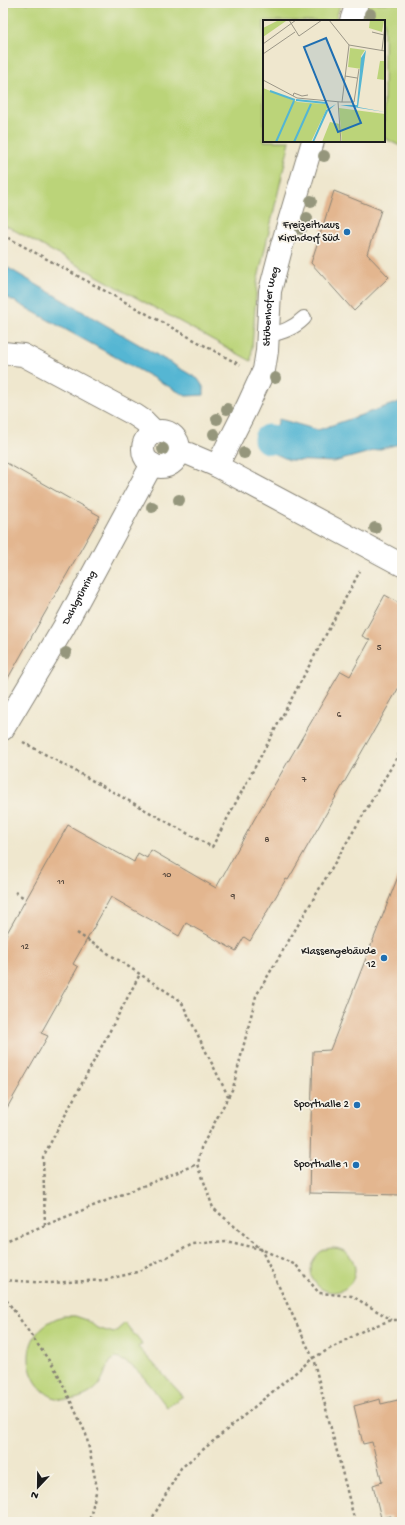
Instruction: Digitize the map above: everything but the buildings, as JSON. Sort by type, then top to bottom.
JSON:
[{"type":"street","points":[[351,20],[357,3]]},
{"type":"street","name":"Stübenhofer Weg","points":[[217,466],[264,370],[267,351],[270,291],[313,142]]},
{"type":"street","points":[[3,353],[23,355],[144,421],[156,432]]},
{"type":"street","points":[[163,431],[170,433],[176,438],[179,445],[179,452],[172,464],[158,466],[152,464],[147,459],[143,447],[145,440],[156,432],[163,431]]},
{"type":"street","points":[[179,452],[189,454],[217,466],[371,550],[402,565]]},
{"type":"street","name":"Dahlgrünring","points":[[10,734],[64,627],[152,464]]},
{"type":"lane","points":[[268,336],[290,329],[296,326],[304,318]]},
{"type":"path","points":[[3,235],[262,376]]},
{"type":"path","points":[[10,734],[212,847],[371,550]]},
{"type":"path","points":[[355,1522],[313,1358],[261,1249],[213,1208],[198,1164],[201,1148],[233,1088],[256,996],[402,749]]},
{"type":"path","points":[[15,892],[26,899]]},
{"type":"path","points":[[77,933],[181,1001],[228,1097]]},
{"type":"path","points":[[46,1225],[43,1158],[140,974]]},
{"type":"path","points":[[3,1242],[198,1164]]},
{"type":"path","points":[[3,1280],[49,1282],[105,1280],[137,1272],[193,1244],[226,1241],[261,1249],[296,1265],[319,1293],[352,1296],[392,1320]]},
{"type":"path","points":[[3,1295],[57,1372],[86,1434],[97,1488],[90,1522]]},
{"type":"path","points":[[150,1522],[181,1468],[313,1358],[368,1328],[392,1320],[402,1320]]},
{"type":"green space","points":[[3,3],[341,3],[335,20],[263,20],[263,142],[290,142],[257,283],[251,361],[3,224]]},
{"type":"green space","points":[[366,3],[402,3],[402,147],[385,138],[385,20],[360,20]]},
{"type":"green space","points":[[333,1248],[345,1252],[351,1258],[355,1270],[351,1282],[345,1288],[333,1292],[321,1288],[315,1282],[311,1270],[315,1258],[321,1252]]},
{"type":"green space","points":[[63,1316],[75,1316],[87,1320],[97,1328],[114,1333],[125,1323],[142,1344],[138,1347],[183,1396],[167,1407],[137,1370],[122,1360],[114,1358],[110,1362],[98,1386],[88,1394],[69,1400],[52,1397],[40,1387],[32,1373],[29,1357],[33,1340],[44,1326]]},
{"type":"water","points":[[3,265],[198,379],[204,388],[204,395],[186,396],[3,295]]},
{"type":"water","points":[[402,401],[402,443],[334,462],[289,460],[269,451],[279,419],[318,430]]},
{"type":"waterway","points":[[268,439],[313,444]]},
{"type":"place","name":"Freizeithaus Kirchdorf Süd","points":[[347,232]]},
{"type":"place","name":"Klassengebäude 12","points":[[384,958]]},
{"type":"place","name":"Sporthalle 2","points":[[357,1105]]},
{"type":"place","name":"Sporthalle 1","points":[[356,1165]]}]
